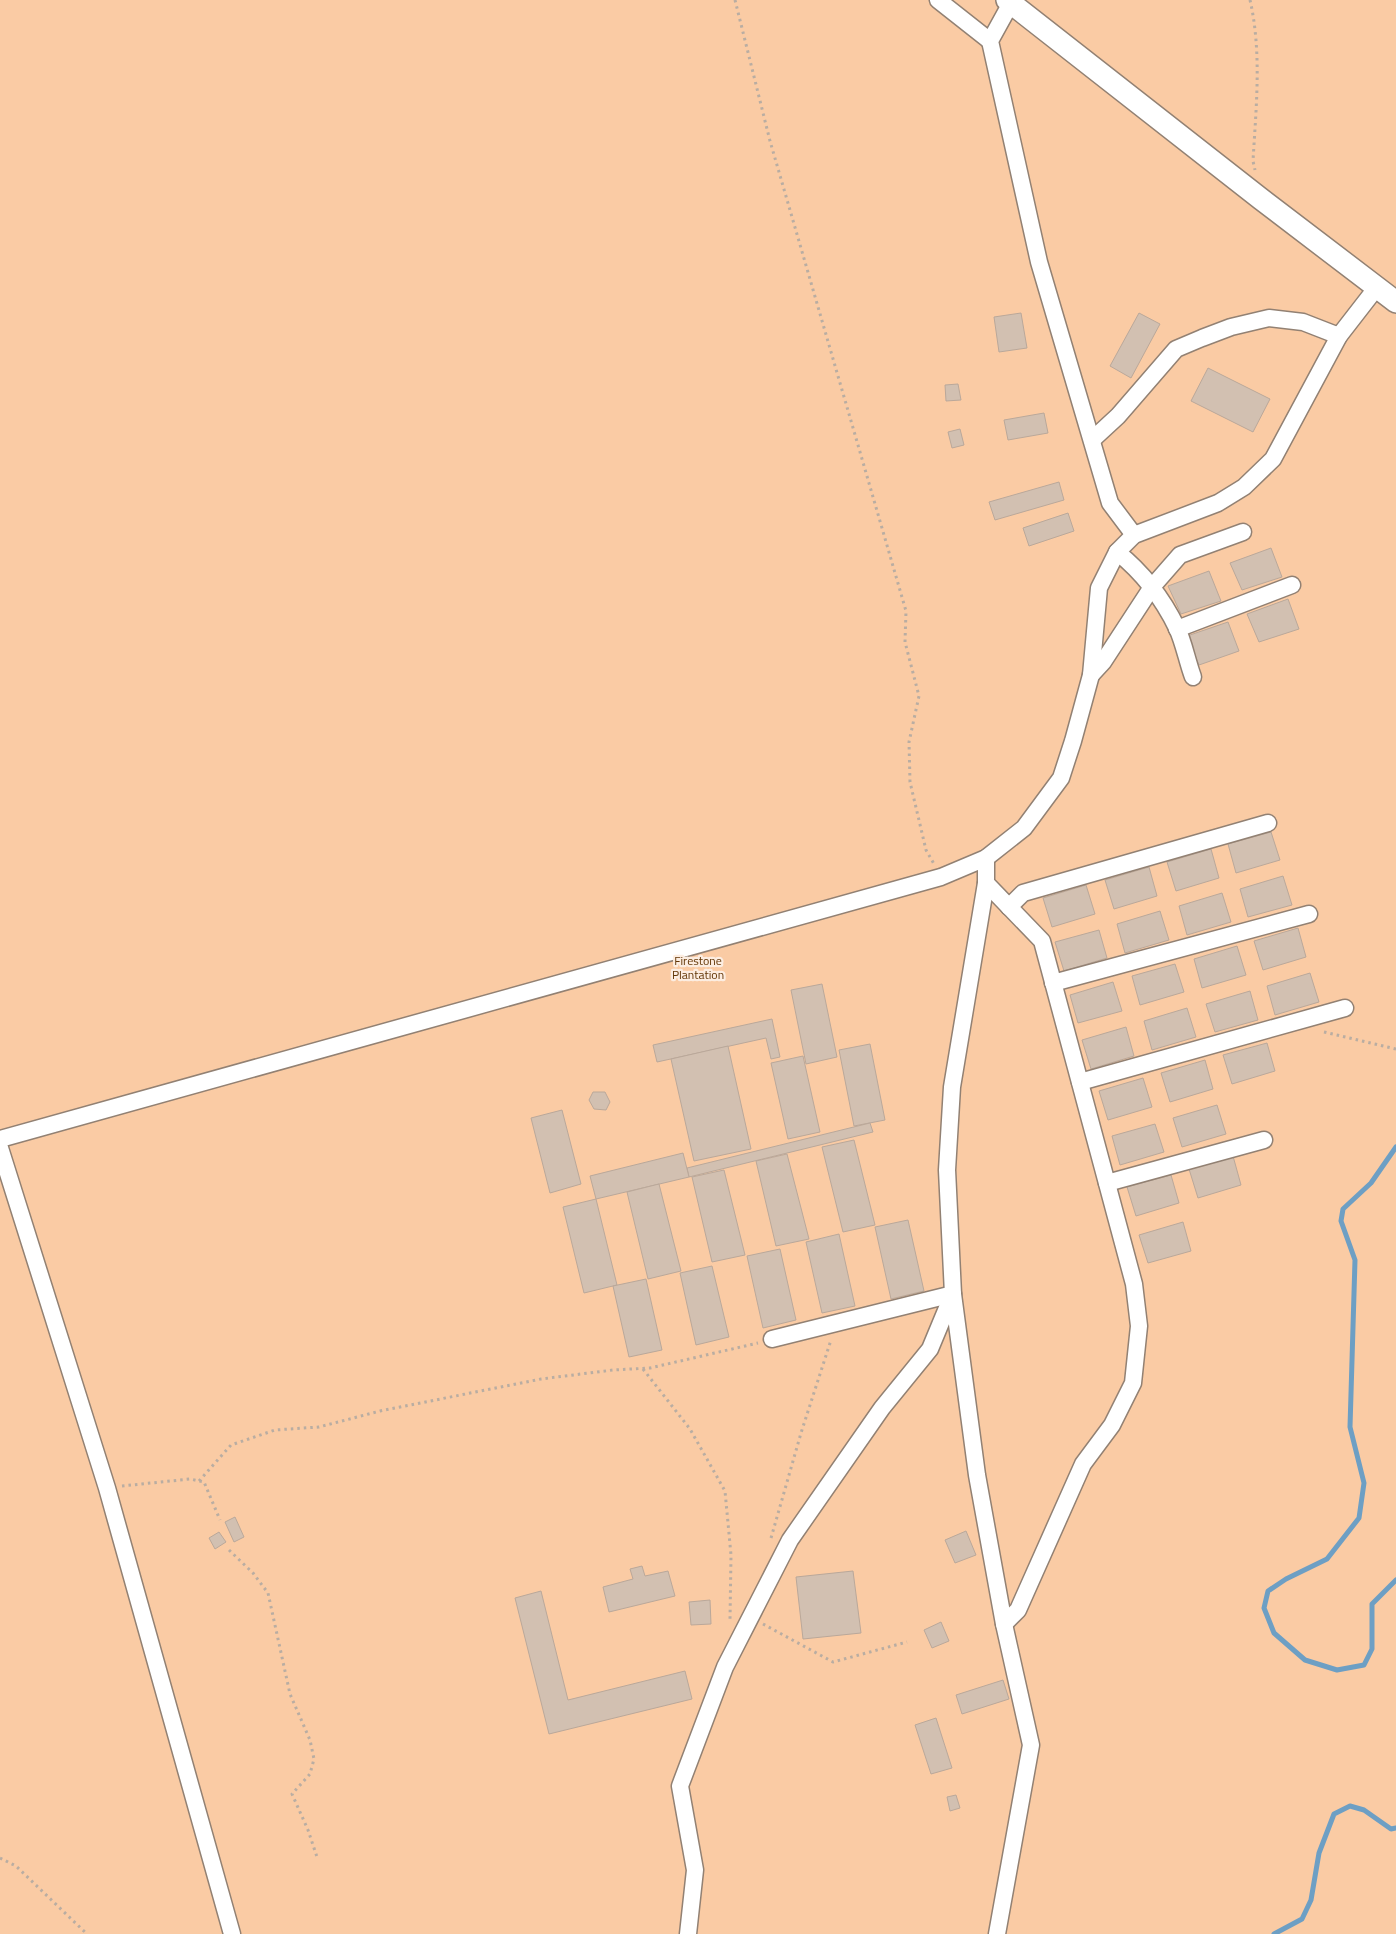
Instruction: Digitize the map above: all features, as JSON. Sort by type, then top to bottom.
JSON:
[{"type":"main road","points":[[1009,2],[1396,302]]},
{"type":"street","points":[[938,0],[990,41]]},
{"type":"street","points":[[1009,2],[990,41],[1039,262],[1110,503],[1134,535]]},
{"type":"street","points":[[0,1140],[941,876],[986,858],[1024,828],[1060,778],[1074,741],[1091,675],[1100,588],[1117,552],[1134,535],[1218,503],[1244,487],[1273,459],[1339,336],[1377,287]]},
{"type":"street","points":[[1092,440],[1118,416],[1176,349],[1202,338],[1232,327],[1269,318],[1303,322],[1339,336]]},
{"type":"street","points":[[1091,675],[1103,662],[1152,587],[1180,556],[1243,532]]},
{"type":"street","points":[[1117,552],[1152,587],[1177,629],[1192,677]]},
{"type":"street","points":[[1177,629],[1292,584]]},
{"type":"street","points":[[1009,907],[1023,893],[1268,823]]},
{"type":"street","points":[[986,858],[986,883],[952,1087],[947,1170],[953,1294],[977,1475],[1004,1624],[1031,1745],[997,1934]]},
{"type":"street","points":[[986,883],[1042,940],[1134,1284],[1139,1326],[1133,1383],[1112,1425],[1082,1464],[1018,1610],[1004,1624]]},
{"type":"street","points":[[1054,983],[1309,914]]},
{"type":"street","points":[[1080,1082],[1345,1008]]},
{"type":"street","points":[[1107,1183],[1264,1140]]},
{"type":"street","points":[[0,1148],[107,1488],[232,1934]]},
{"type":"street","points":[[772,1340],[953,1294]]},
{"type":"street","points":[[688,1934],[695,1870],[680,1786],[730,1657],[790,1540],[882,1408],[930,1349],[953,1294]]},
{"type":"path","points":[[735,0],[770,141],[906,611],[905,642],[920,696],[909,742],[910,782],[926,850],[941,876]]},
{"type":"path","points":[[1250,0],[1256,25],[1253,160],[1255,170]]},
{"type":"path","points":[[1323,1032],[1396,1049]]},
{"type":"path","points":[[199,1481],[231,1445],[275,1430],[319,1427],[380,1411],[541,1380],[613,1370],[643,1368],[772,1340]]},
{"type":"path","points":[[643,1368],[690,1429],[725,1490],[731,1555],[730,1657]]},
{"type":"path","points":[[107,1488],[190,1479],[204,1482],[220,1520]]},
{"type":"path","points":[[229,1550],[253,1573],[268,1593],[290,1694],[310,1740],[314,1760],[310,1774],[292,1794],[308,1830],[317,1857]]},
{"type":"path","points":[[0,1858],[16,1866],[87,1934]]},
{"type":"green space","name":"Firestone Plantation","points":[[0,0],[1396,0],[1396,1934],[0,1934]]},
{"type":"building","points":[[1021,313],[1027,348],[999,352],[994,317]]},
{"type":"building","points":[[1139,313],[1160,324],[1131,378],[1110,366]]},
{"type":"building","points":[[1208,368],[1270,399],[1253,432],[1191,401]]},
{"type":"building","points":[[958,384],[961,400],[946,401],[945,385]]},
{"type":"building","points":[[1044,413],[1048,433],[1008,440],[1004,420]]},
{"type":"building","points":[[960,429],[964,445],[952,448],[948,432]]},
{"type":"building","points":[[1059,482],[1064,500],[995,520],[989,502]]},
{"type":"building","points":[[1068,513],[1074,531],[1029,546],[1023,528]]},
{"type":"building","points":[[1271,548],[1282,577],[1242,590],[1230,563]]},
{"type":"building","points":[[1209,571],[1221,601],[1181,614],[1168,586]]},
{"type":"building","points":[[1288,599],[1299,629],[1259,642],[1247,614]]},
{"type":"building","points":[[1228,622],[1239,651],[1199,665],[1187,636]]},
{"type":"building","points":[[1271,832],[1280,860],[1236,873],[1228,844]]},
{"type":"building","points":[[1211,849],[1219,878],[1176,891],[1167,862]]},
{"type":"building","points":[[1149,867],[1157,896],[1114,909],[1105,880]]},
{"type":"building","points":[[1283,876],[1292,905],[1248,917],[1240,889]]},
{"type":"building","points":[[1086,885],[1095,914],[1052,927],[1043,898]]},
{"type":"building","points":[[1222,893],[1231,922],[1187,935],[1179,906]]},
{"type":"building","points":[[1160,911],[1169,940],[1125,953],[1117,924]]},
{"type":"building","points":[[1298,928],[1306,957],[1263,970],[1254,941]]},
{"type":"building","points":[[1099,930],[1107,958],[1064,971],[1055,942]]},
{"type":"building","points":[[1237,946],[1246,975],[1202,988],[1194,959]]},
{"type":"building","points":[[1175,964],[1184,992],[1140,1005],[1132,976]]},
{"type":"building","points":[[1310,973],[1319,1002],[1275,1015],[1267,986]]},
{"type":"building","points":[[1113,982],[1122,1011],[1078,1023],[1070,995]]},
{"type":"building","points":[[822,984],[837,1057],[806,1064],[791,990]]},
{"type":"building","points":[[1250,991],[1258,1020],[1215,1032],[1206,1004]]},
{"type":"building","points":[[1187,1008],[1196,1037],[1152,1050],[1144,1021]]},
{"type":"building","points":[[772,1019],[780,1057],[771,1059],[766,1038],[657,1062],[653,1045]]},
{"type":"building","points":[[1126,1027],[1134,1056],[1091,1069],[1082,1040]]},
{"type":"building","points":[[1267,1043],[1275,1071],[1232,1084],[1223,1055]]},
{"type":"building","points":[[870,1044],[885,1120],[854,1126],[839,1050]]},
{"type":"building","points":[[728,1046],[751,1149],[694,1161],[671,1059]]},
{"type":"building","points":[[803,1056],[820,1132],[788,1139],[771,1063]]},
{"type":"building","points":[[1205,1060],[1213,1089],[1170,1102],[1161,1073]]},
{"type":"building","points":[[1143,1078],[1152,1107],[1108,1120],[1099,1091]]},
{"type":"building","points":[[593,1092],[605,1092],[610,1102],[606,1110],[594,1109],[589,1100]]},
{"type":"building","points":[[1217,1105],[1226,1134],[1182,1147],[1173,1118]]},
{"type":"building","points":[[562,1110],[581,1184],[550,1193],[531,1118]]},
{"type":"building","points":[[870,1123],[873,1132],[689,1177],[687,1168]]},
{"type":"building","points":[[1155,1124],[1164,1152],[1120,1165],[1112,1136]]},
{"type":"building","points":[[854,1140],[875,1225],[843,1232],[822,1147]]},
{"type":"building","points":[[683,1153],[689,1177],[596,1199],[590,1176]]},
{"type":"building","points":[[787,1154],[809,1239],[776,1246],[756,1161]]},
{"type":"building","points":[[1233,1156],[1241,1185],[1198,1198],[1189,1169]]},
{"type":"building","points":[[724,1170],[745,1255],[712,1262],[692,1177]]},
{"type":"building","points":[[1171,1175],[1179,1203],[1136,1216],[1127,1187]]},
{"type":"building","points":[[659,1184],[681,1271],[648,1279],[627,1192]]},
{"type":"building","points":[[596,1199],[617,1285],[584,1293],[563,1207]]},
{"type":"building","points":[[908,1220],[924,1291],[891,1299],[875,1227]]},
{"type":"building","points":[[1183,1222],[1191,1251],[1148,1263],[1139,1235]]},
{"type":"building","points":[[839,1234],[855,1306],[822,1313],[806,1242]]},
{"type":"building","points":[[780,1249],[796,1320],[763,1328],[747,1256]]},
{"type":"building","points":[[712,1266],[729,1337],[696,1345],[680,1273]]},
{"type":"building","points":[[646,1279],[662,1350],[629,1357],[613,1286]]},
{"type":"building","points":[[235,1517],[244,1537],[234,1542],[225,1522]]},
{"type":"building","points":[[966,1531],[976,1555],[955,1563],[945,1540]]},
{"type":"building","points":[[219,1532],[226,1542],[215,1549],[209,1538]]},
{"type":"building","points":[[642,1566],[645,1576],[668,1571],[675,1596],[609,1612],[603,1587],[633,1579],[630,1569]]},
{"type":"building","points":[[853,1571],[861,1633],[803,1639],[796,1577]]},
{"type":"building","points":[[541,1591],[568,1700],[685,1671],[692,1699],[549,1734],[515,1598]]},
{"type":"building","points":[[710,1600],[711,1624],[691,1625],[689,1602]]},
{"type":"building","points":[[941,1622],[949,1641],[932,1648],[924,1630]]},
{"type":"building","points":[[1003,1680],[1009,1699],[962,1714],[956,1695]]},
{"type":"building","points":[[936,1718],[952,1768],[931,1774],[915,1725]]},
{"type":"building","points":[[956,1795],[960,1808],[950,1811],[947,1797]]},
{"type":"waterway","points":[[1396,1147],[1371,1183],[1343,1209],[1341,1221],[1355,1260],[1350,1427],[1364,1483],[1359,1518],[1327,1559],[1286,1579],[1268,1591],[1264,1608],[1274,1633],[1305,1660],[1337,1670],[1364,1665],[1372,1649],[1372,1604],[1396,1580]]},
{"type":"waterway","points":[[1274,1934],[1302,1919],[1311,1900],[1319,1853],[1334,1814],[1350,1806],[1364,1810],[1391,1829],[1396,1828]]}]
